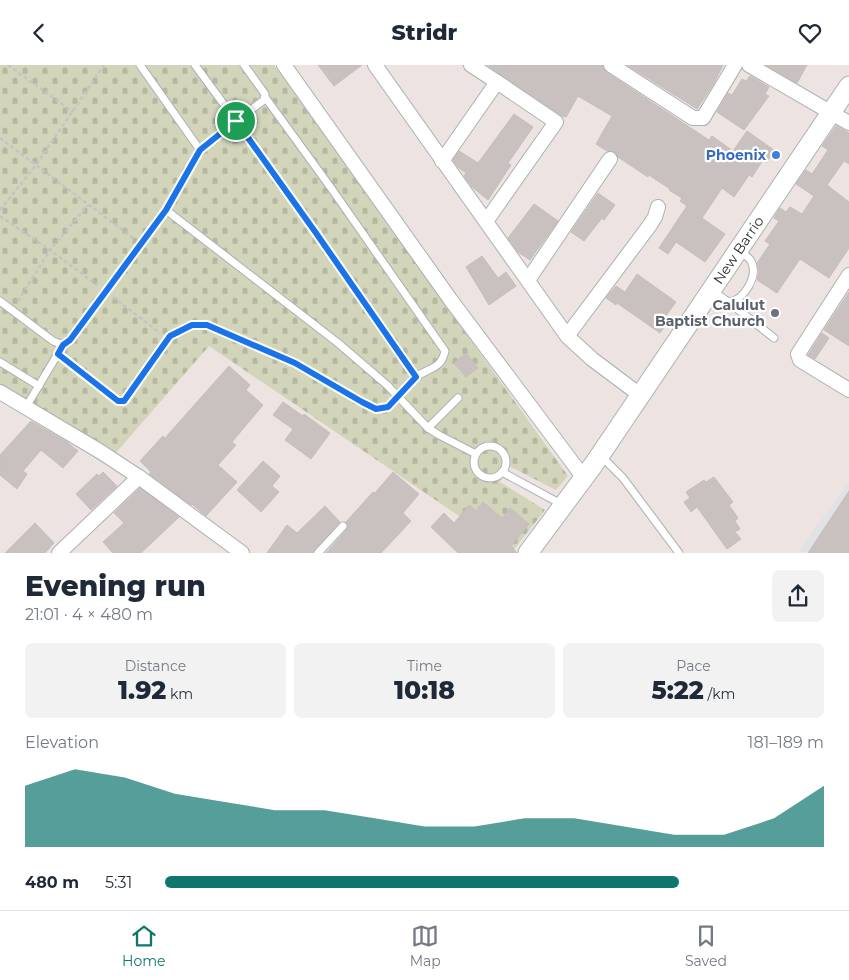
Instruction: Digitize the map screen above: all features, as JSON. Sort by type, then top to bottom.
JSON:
[{"type":"main road","name":"New Barrio","points":[[528,553],[592,465],[849,86]]},
{"type":"street","points":[[284,65],[450,299],[592,465]]},
{"type":"street","points":[[376,65],[567,336],[592,359],[640,395]]},
{"type":"street","points":[[471,65],[556,122],[487,220]]},
{"type":"street","points":[[611,65],[693,118],[698,119],[703,118],[735,65]]},
{"type":"street","points":[[749,65],[849,123]]},
{"type":"street","points":[[442,161],[497,82]]},
{"type":"street","points":[[528,279],[610,159]]},
{"type":"street","points":[[567,336],[647,230],[655,217],[658,207]]},
{"type":"street","points":[[849,275],[798,354],[798,357],[849,389]]},
{"type":"street","points":[[0,392],[101,452],[139,477],[242,553]]},
{"type":"street","points":[[59,553],[139,477]]},
{"type":"lane","points":[[140,65],[200,150]]},
{"type":"lane","points":[[195,65],[316,233],[416,377]]},
{"type":"lane","points":[[244,65],[445,351],[439,365],[416,377],[398,396]]},
{"type":"lane","points":[[26,407],[63,345],[70,340],[166,210],[200,150],[264,100],[265,97]]},
{"type":"lane","points":[[166,210],[338,343],[398,396],[428,427],[439,435],[476,454]]},
{"type":"lane","points":[[729,302],[742,295],[753,277],[752,262],[738,250]]},
{"type":"lane","points":[[710,290],[729,302],[774,339]]},
{"type":"lane","points":[[0,301],[53,341],[63,345]]},
{"type":"lane","points":[[58,354],[118,401],[124,401],[170,336]]},
{"type":"lane","points":[[0,362],[39,386]]},
{"type":"lane","points":[[428,427],[458,398]]},
{"type":"lane","points":[[490,446],[501,451],[506,461],[502,472],[493,478],[481,476],[474,466],[476,454],[484,447],[490,446]]},
{"type":"lane","points":[[592,465],[623,478],[648,508],[679,553]]},
{"type":"lane","points":[[502,472],[563,505]]},
{"type":"lane","points":[[318,553],[343,526]]},
{"type":"path","points":[[8,65],[74,112]]},
{"type":"path","points":[[0,210],[36,165],[74,112],[104,65]]},
{"type":"path","points":[[0,139],[140,243]]},
{"type":"path","points":[[12,311],[50,250],[88,205]]},
{"type":"path","points":[[0,216],[50,250],[164,336],[170,336],[192,325],[207,325],[295,363],[376,409],[388,407],[398,396]]},
{"type":"shaded area","points":[[849,482],[849,552],[798,552]]},
{"type":"green space","points":[[0,65],[274,65],[568,476],[556,490],[509,466],[500,482],[545,510],[512,552],[209,346],[113,456],[0,385]]},
{"type":"building","points":[[318,65],[362,65],[334,86]]},
{"type":"building","points":[[487,65],[602,65],[606,72],[709,140],[712,136],[733,151],[747,131],[774,150],[766,163],[763,160],[752,177],[749,175],[734,197],[722,188],[702,218],[725,234],[705,262],[676,242],[668,254],[659,248],[687,206],[680,201],[682,198],[670,189],[649,175],[648,177],[618,157],[614,152],[607,151],[596,144],[612,116],[578,96],[566,117],[562,116]]},
{"type":"building","points":[[627,65],[723,65],[697,109]]},
{"type":"building","points":[[766,65],[807,65],[797,83]]},
{"type":"building","points":[[750,76],[769,87],[765,94],[769,96],[744,130],[717,112],[728,93],[732,95],[742,79],[746,81]]},
{"type":"building","points":[[514,114],[533,127],[508,163],[511,165],[488,200],[472,187],[464,176],[466,173],[453,160],[459,151],[478,163]]},
{"type":"building","points":[[836,126],[849,133],[849,164],[844,161],[827,185],[849,202],[849,248],[829,278],[800,259],[777,293],[757,280],[759,272],[757,263],[770,244],[765,241],[779,221],[774,218],[780,208],[786,212],[790,207],[802,214],[814,196],[796,184],[806,170],[812,174],[828,150],[822,146]]},
{"type":"building","points":[[598,193],[615,205],[584,241],[571,232]]},
{"type":"building","points":[[534,204],[558,221],[530,260],[518,252],[508,238]]},
{"type":"building","points":[[482,256],[498,278],[506,272],[516,286],[489,305],[466,267]]},
{"type":"building","points":[[637,274],[676,302],[665,317],[669,320],[660,333],[617,303],[616,305],[606,298],[616,286],[625,292]]},
{"type":"building","points":[[849,292],[849,346],[824,330]]},
{"type":"building","points":[[822,333],[829,338],[815,359],[808,355]]},
{"type":"building","points":[[466,353],[478,368],[466,377],[454,363]]},
{"type":"building","points":[[229,366],[250,385],[246,390],[263,405],[232,442],[236,445],[218,465],[237,482],[206,516],[149,474],[151,472],[140,461],[163,436],[165,438]]},
{"type":"building","points":[[283,402],[303,416],[304,414],[330,433],[311,459],[285,440],[293,429],[273,415]]},
{"type":"building","points":[[31,421],[67,442],[78,451],[63,468],[41,450],[23,471],[27,474],[17,489],[0,475],[0,455]]},
{"type":"building","points":[[263,461],[280,476],[272,486],[279,492],[261,512],[237,490]]},
{"type":"building","points":[[103,472],[117,486],[91,510],[76,494],[97,474],[99,476]]},
{"type":"building","points":[[393,472],[419,494],[403,513],[411,521],[381,553],[326,553],[347,529],[348,525],[346,522]]},
{"type":"building","points":[[714,477],[733,502],[729,505],[738,518],[735,521],[740,529],[735,532],[741,539],[727,549],[697,507],[691,512],[684,502],[690,498],[686,492],[704,480],[706,482]]},
{"type":"building","points":[[140,488],[179,517],[141,553],[113,553],[103,542],[124,523],[114,513]]},
{"type":"building","points":[[849,491],[849,553],[808,553]]},
{"type":"building","points":[[483,502],[502,518],[510,508],[529,524],[511,546],[517,553],[458,553],[431,527],[444,513],[454,523],[469,505],[476,511]]},
{"type":"building","points":[[325,506],[340,522],[313,553],[267,553],[287,525],[297,533]]},
{"type":"building","points":[[35,523],[54,543],[45,553],[5,553]]},
{"type":"place","name":"Phoenix","points":[[776,155]]},
{"type":"place","name":"Calulut Baptist Church","points":[[775,313]]},
{"type":"route","points":[[236,121],[416,377],[388,407],[376,409],[295,363],[207,325],[192,325],[170,336],[124,401],[118,401],[58,354],[166,210],[200,150],[236,121]]}]
